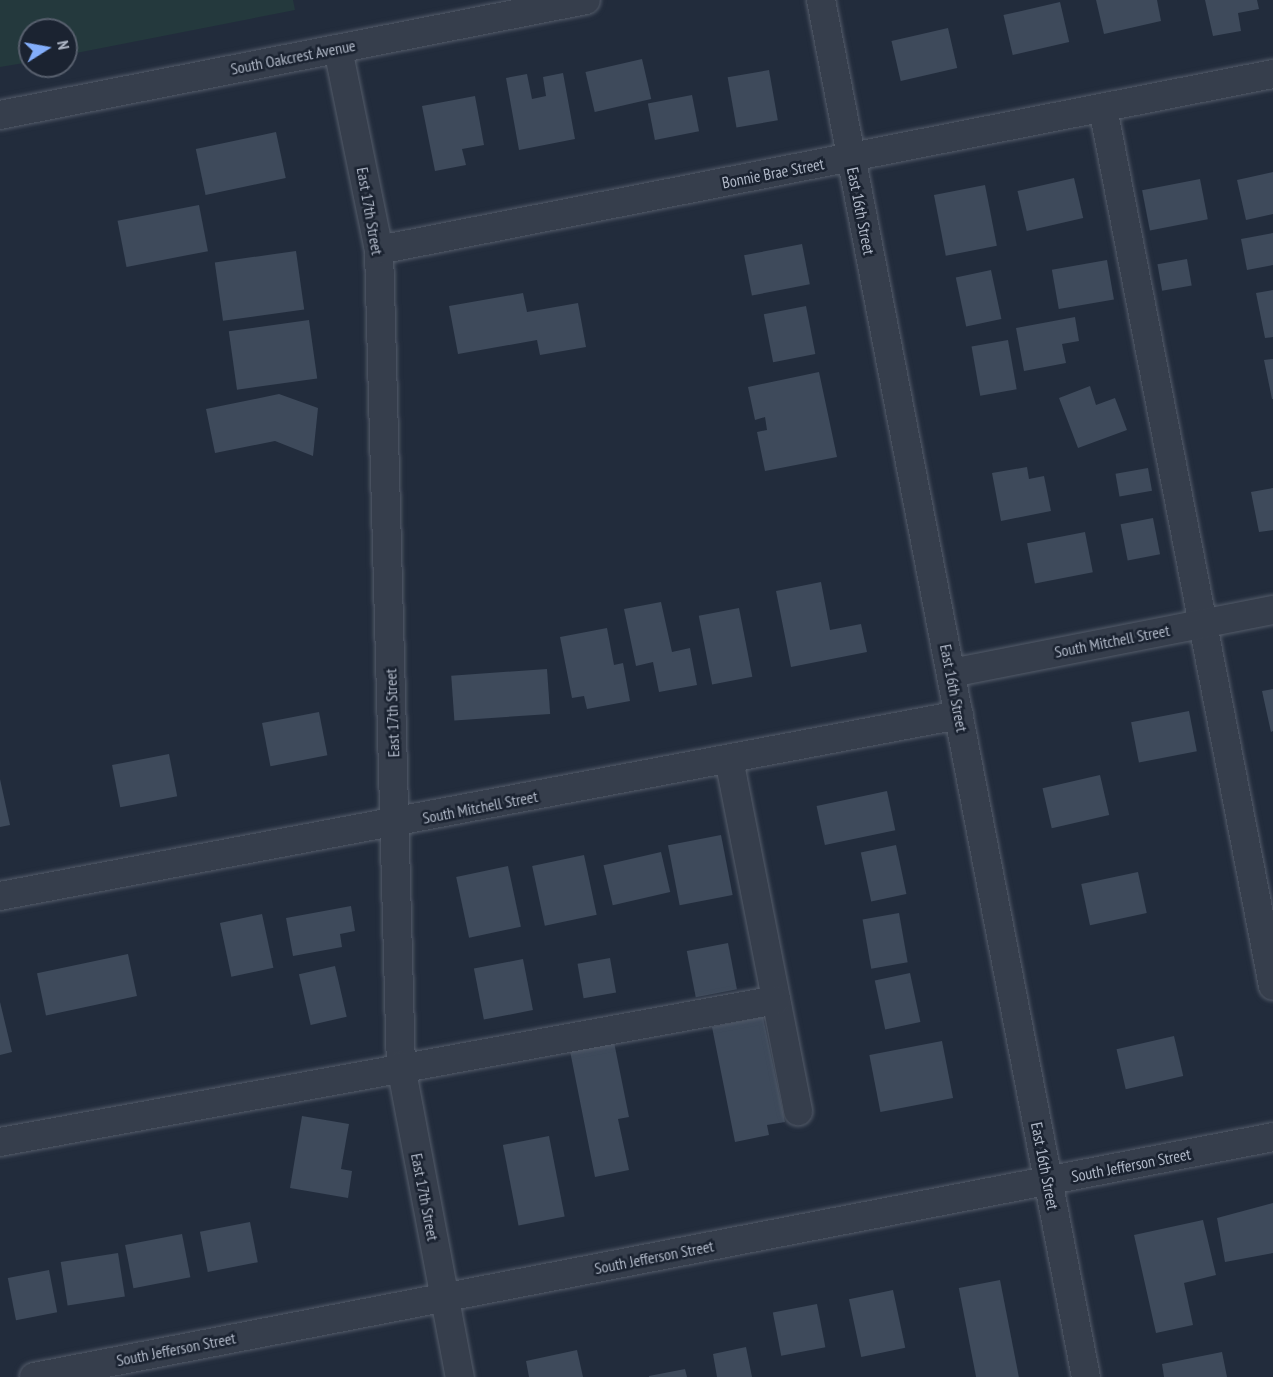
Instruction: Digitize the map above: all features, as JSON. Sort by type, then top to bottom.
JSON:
[{"type":"street","name":"South Oakcrest Avenue","points":[[0,115],[586,0]]},
{"type":"street","name":"East 16th Street","points":[[821,0],[1086,1377]]},
{"type":"street","name":"East 17th Street","points":[[338,48],[379,250],[400,1066],[460,1377]]},
{"type":"street","name":"Bonnie Brae Street","points":[[379,250],[1273,74]]},
{"type":"street","points":[[1103,108],[1273,986]]},
{"type":"street","name":"South Mitchell Street","points":[[951,673],[1273,610]]},
{"type":"street","name":"South Mitchell Street","points":[[0,896],[395,824],[959,715]]},
{"type":"street","points":[[729,759],[798,1111]]},
{"type":"street","points":[[0,1142],[400,1066],[776,1000]]},
{"type":"street","name":"South Jefferson Street","points":[[34,1377],[1273,1137]]},
{"type":"green space","points":[[0,0],[293,0],[295,10],[78,53],[78,18],[18,18],[18,64],[0,67]]},
{"type":"building","points":[[1096,0],[1157,0],[1161,21],[1104,34]]},
{"type":"building","points":[[1205,0],[1257,0],[1259,9],[1238,13],[1241,31],[1213,36]]},
{"type":"building","points":[[1060,2],[1069,42],[1013,55],[1003,15]]},
{"type":"building","points":[[948,28],[957,68],[901,81],[891,41]]},
{"type":"building","points":[[642,59],[651,99],[595,112],[585,72]]},
{"type":"building","points":[[769,70],[778,120],[736,128],[728,77]]},
{"type":"building","points":[[563,73],[575,139],[519,150],[506,78],[527,74],[532,99],[546,96],[543,77]]},
{"type":"building","points":[[692,95],[699,131],[655,140],[648,104]]},
{"type":"building","points":[[475,96],[484,145],[462,149],[466,165],[435,171],[422,106]]},
{"type":"building","points":[[276,132],[286,178],[206,195],[196,149]]},
{"type":"building","points":[[1273,172],[1273,214],[1246,220],[1237,180]]},
{"type":"building","points":[[1074,178],[1083,218],[1027,231],[1017,191]]},
{"type":"building","points":[[1200,179],[1208,219],[1150,231],[1142,190]]},
{"type":"building","points":[[985,185],[997,246],[946,256],[934,195]]},
{"type":"building","points":[[199,205],[208,251],[126,267],[118,221]]},
{"type":"building","points":[[1273,233],[1273,265],[1247,270],[1241,239]]},
{"type":"building","points":[[802,244],[810,284],[752,296],[744,255]]},
{"type":"building","points":[[296,251],[304,309],[223,321],[215,262]]},
{"type":"building","points":[[1187,259],[1192,286],[1162,291],[1157,264]]},
{"type":"building","points":[[1107,260],[1114,299],[1059,309],[1052,270]]},
{"type":"building","points":[[991,270],[1001,319],[966,326],[956,277]]},
{"type":"building","points":[[1273,290],[1273,337],[1265,338],[1256,293]]},
{"type":"building","points":[[523,293],[527,312],[578,303],[586,347],[540,355],[537,340],[458,354],[449,306]]},
{"type":"building","points":[[806,306],[815,354],[773,362],[764,314]]},
{"type":"building","points":[[1075,317],[1079,341],[1062,344],[1066,363],[1024,371],[1016,328]]},
{"type":"building","points":[[309,320],[317,378],[237,390],[229,331]]},
{"type":"building","points":[[1008,340],[1017,389],[980,396],[972,346]]},
{"type":"building","points":[[1273,359],[1273,399],[1272,399],[1264,360]]},
{"type":"building","points":[[819,372],[837,457],[765,471],[757,432],[767,430],[765,417],[755,420],[748,387]]},
{"type":"building","points":[[1090,386],[1096,405],[1115,398],[1127,430],[1078,448],[1059,398]]},
{"type":"building","points":[[279,394],[318,408],[313,456],[275,441],[215,453],[206,409]]},
{"type":"building","points":[[1027,467],[1029,479],[1044,476],[1051,511],[1001,521],[992,473]]},
{"type":"building","points":[[1148,468],[1152,491],[1119,496],[1116,474]]},
{"type":"building","points":[[1273,488],[1273,530],[1259,532],[1251,492]]},
{"type":"building","points":[[1153,518],[1160,554],[1128,561],[1121,524]]},
{"type":"building","points":[[1085,532],[1093,572],[1035,584],[1027,543]]},
{"type":"building","points":[[821,582],[830,630],[861,624],[867,652],[791,667],[776,591]]},
{"type":"building","points":[[661,602],[672,652],[690,648],[697,685],[659,692],[653,662],[636,666],[624,609]]},
{"type":"building","points":[[739,608],[752,677],[712,685],[699,616]]},
{"type":"building","points":[[607,628],[614,665],[623,663],[630,701],[587,709],[584,696],[572,698],[560,637]]},
{"type":"building","points":[[547,669],[550,714],[454,721],[451,676]]},
{"type":"building","points":[[1273,689],[1273,731],[1271,732],[1262,691]]},
{"type":"building","points":[[1189,711],[1197,751],[1139,763],[1131,722]]},
{"type":"building","points":[[319,712],[327,755],[270,766],[262,723]]},
{"type":"building","points":[[169,754],[177,796],[120,807],[112,765]]},
{"type":"building","points":[[1100,775],[1109,815],[1052,828],[1043,788]]},
{"type":"building","points":[[0,779],[10,825],[0,827]]},
{"type":"building","points":[[887,791],[895,830],[825,845],[817,806]]},
{"type":"building","points":[[721,835],[733,895],[680,905],[668,845]]},
{"type":"building","points":[[896,845],[906,894],[871,901],[861,852]]},
{"type":"building","points":[[661,852],[670,892],[613,905],[604,865]]},
{"type":"building","points":[[584,855],[597,915],[545,926],[532,866]]},
{"type":"building","points":[[508,866],[521,927],[469,938],[456,877]]},
{"type":"building","points":[[1138,872],[1147,913],[1090,925],[1081,884]]},
{"type":"building","points":[[351,906],[355,931],[340,934],[342,947],[293,956],[286,918]]},
{"type":"building","points":[[899,913],[908,962],[871,969],[863,919]]},
{"type":"building","points":[[262,914],[273,968],[231,977],[220,923]]},
{"type":"building","points":[[728,943],[737,989],[696,997],[687,951]]},
{"type":"building","points":[[128,954],[137,996],[46,1015],[37,973]]},
{"type":"building","points":[[610,958],[616,992],[584,998],[578,964]]},
{"type":"building","points":[[523,959],[533,1010],[484,1020],[474,969]]},
{"type":"building","points":[[335,966],[347,1017],[311,1025],[299,974]]},
{"type":"building","points":[[910,973],[920,1022],[885,1029],[875,980]]},
{"type":"building","points":[[0,1002],[12,1052],[0,1055]]},
{"type":"building","points":[[763,1017],[785,1122],[767,1125],[769,1135],[735,1142],[712,1027]]},
{"type":"building","points":[[1174,1036],[1183,1076],[1126,1089],[1117,1049]]},
{"type":"building","points":[[942,1041],[953,1098],[880,1112],[869,1055]]},
{"type":"building","points":[[614,1042],[629,1117],[618,1119],[629,1170],[595,1177],[570,1051]]},
{"type":"building","points":[[302,1116],[349,1124],[341,1169],[352,1171],[348,1198],[290,1188]]},
{"type":"building","points":[[549,1136],[565,1216],[519,1225],[503,1145]]},
{"type":"building","points":[[1273,1203],[1273,1253],[1225,1262],[1217,1218]]},
{"type":"building","points":[[1203,1220],[1216,1275],[1184,1283],[1193,1325],[1156,1333],[1134,1235]]},
{"type":"building","points":[[250,1222],[258,1262],[208,1272],[200,1232]]},
{"type":"building","points":[[182,1234],[190,1277],[133,1288],[125,1245]]},
{"type":"building","points":[[118,1253],[125,1296],[68,1306],[61,1262]]},
{"type":"building","points":[[49,1270],[57,1312],[16,1320],[8,1278]]},
{"type":"building","points":[[1000,1280],[1019,1377],[976,1377],[959,1288]]},
{"type":"building","points":[[893,1290],[905,1348],[861,1357],[849,1299]]},
{"type":"building","points":[[817,1304],[825,1347],[781,1356],[773,1313]]},
{"type":"building","points":[[746,1347],[752,1377],[717,1377],[713,1354]]},
{"type":"building","points":[[577,1350],[583,1377],[529,1377],[526,1361]]},
{"type":"building","points":[[1222,1352],[1227,1377],[1164,1377],[1162,1364]]},
{"type":"building","points":[[685,1369],[687,1377],[649,1377],[649,1376]]}]
